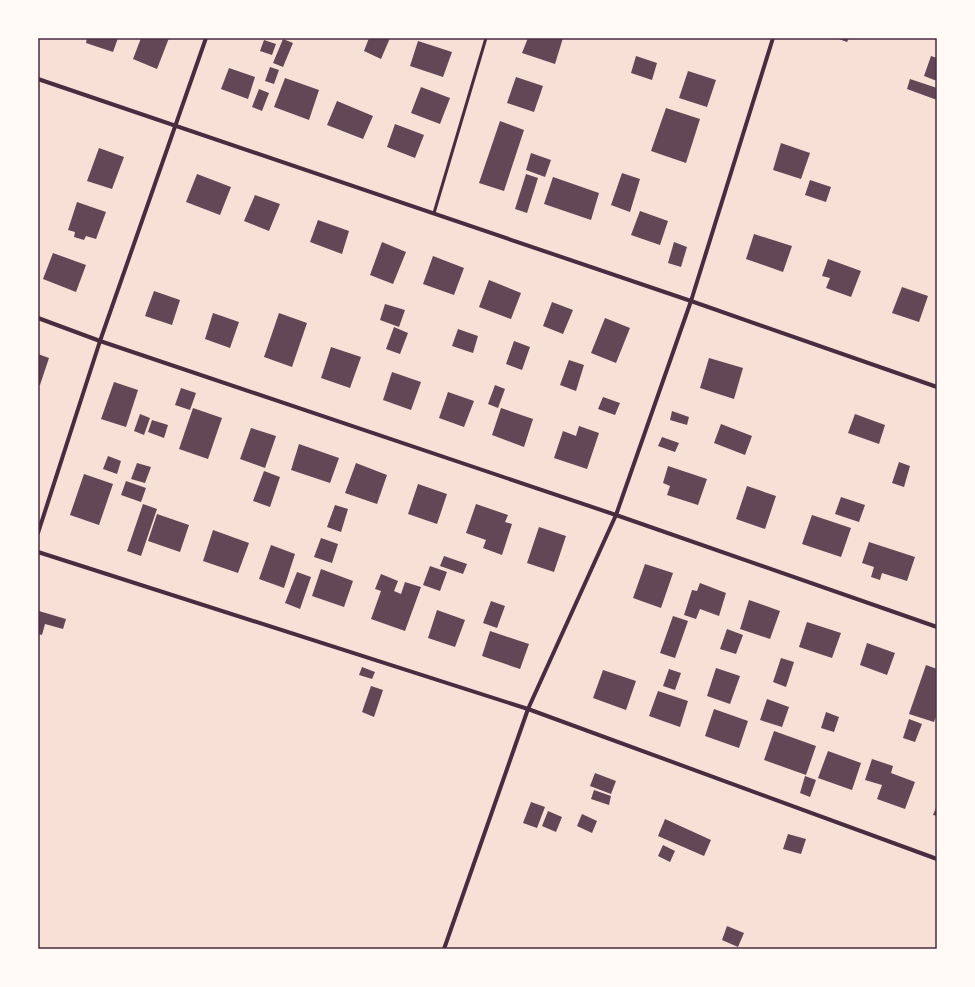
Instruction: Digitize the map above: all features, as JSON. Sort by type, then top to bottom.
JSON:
[{"type":"street","points":[[38,533],[100,341],[206,38]]},
{"type":"street","points":[[444,949],[528,710],[616,516],[691,301],[773,38]]},
{"type":"street","points":[[38,79],[691,301],[937,387]]},
{"type":"street","points":[[38,318],[100,341],[616,516],[937,627]]},
{"type":"street","points":[[38,552],[528,710],[937,859]]},
{"type":"lane","points":[[434,213],[486,38]]},
{"type":"building","points":[[87,38],[118,38],[113,52],[86,43]]},
{"type":"building","points":[[141,38],[169,38],[157,69],[133,59]]},
{"type":"building","points":[[369,38],[390,38],[381,59],[364,51]]},
{"type":"building","points":[[528,38],[563,38],[555,64],[522,53]]},
{"type":"building","points":[[836,38],[849,38],[847,42]]},
{"type":"building","points":[[283,39],[293,43],[283,67],[273,63]]},
{"type":"building","points":[[264,40],[276,44],[272,55],[260,51]]},
{"type":"building","points":[[418,41],[452,52],[443,77],[410,66]]},
{"type":"building","points":[[636,56],[657,63],[652,80],[631,73]]},
{"type":"building","points":[[931,56],[937,58],[937,81],[924,76]]},
{"type":"building","points":[[270,67],[279,70],[274,84],[265,81]]},
{"type":"building","points":[[229,68],[255,77],[248,99],[221,89]]},
{"type":"building","points":[[688,71],[716,80],[707,107],[679,98]]},
{"type":"building","points":[[516,77],[543,86],[534,112],[507,103]]},
{"type":"building","points":[[285,78],[319,90],[309,120],[274,107]]},
{"type":"building","points":[[910,79],[937,88],[937,100],[907,89]]},
{"type":"building","points":[[421,87],[450,98],[440,124],[411,113]]},
{"type":"building","points":[[259,89],[269,93],[262,111],[252,107]]},
{"type":"building","points":[[337,101],[373,116],[363,139],[327,125]]},
{"type":"building","points":[[666,108],[700,119],[686,163],[651,151]]},
{"type":"building","points":[[500,121],[524,130],[504,191],[479,183]]},
{"type":"building","points":[[395,124],[424,135],[415,158],[387,147]]},
{"type":"building","points":[[781,143],[810,153],[801,179],[773,170]]},
{"type":"building","points":[[99,148],[124,157],[112,189],[87,181]]},
{"type":"building","points":[[531,153],[551,160],[545,177],[526,170]]},
{"type":"building","points":[[622,173],[640,179],[630,212],[611,205]]},
{"type":"building","points":[[197,174],[231,187],[220,215],[186,202]]},
{"type":"building","points":[[526,174],[538,178],[527,213],[515,209]]},
{"type":"building","points":[[553,177],[599,193],[591,220],[544,204]]},
{"type":"building","points":[[810,180],[831,187],[826,202],[805,195]]},
{"type":"building","points":[[255,195],[280,204],[269,231],[244,221]]},
{"type":"building","points":[[77,202],[106,212],[96,239],[86,236],[84,240],[74,237],[75,232],[68,230]]},
{"type":"building","points":[[640,211],[668,221],[660,245],[631,235]]},
{"type":"building","points":[[318,220],[349,231],[342,254],[310,242]]},
{"type":"building","points":[[754,234],[792,246],[783,272],[746,259]]},
{"type":"building","points":[[382,242],[406,252],[393,284],[370,275]]},
{"type":"building","points":[[674,242],[687,247],[681,267],[668,263]]},
{"type":"building","points":[[53,253],[86,265],[76,292],[43,279]]},
{"type":"building","points":[[433,256],[464,268],[454,295],[423,284]]},
{"type":"building","points":[[828,259],[861,271],[851,297],[826,288],[830,278],[822,276]]},
{"type":"building","points":[[489,280],[521,293],[511,319],[479,307]]},
{"type":"building","points":[[902,287],[928,296],[919,322],[892,313]]},
{"type":"building","points":[[154,291],[180,300],[172,325],[145,316]]},
{"type":"building","points":[[552,302],[573,310],[563,334],[543,326]]},
{"type":"building","points":[[385,304],[405,310],[399,327],[380,320]]},
{"type":"building","points":[[213,313],[239,322],[230,348],[205,339]]},
{"type":"building","points":[[279,313],[307,323],[292,367],[264,357]]},
{"type":"building","points":[[605,318],[630,328],[616,363],[591,353]]},
{"type":"building","points":[[394,327],[408,333],[400,354],[386,349]]},
{"type":"building","points":[[458,329],[478,336],[473,353],[452,346]]},
{"type":"building","points":[[514,341],[530,347],[522,370],[506,364]]},
{"type":"building","points":[[331,347],[361,357],[350,388],[321,378]]},
{"type":"building","points":[[38,354],[49,358],[40,385],[38,384]]},
{"type":"building","points":[[709,358],[743,368],[734,399],[700,388]]},
{"type":"building","points":[[569,360],[584,365],[576,391],[560,385]]},
{"type":"building","points":[[392,372],[421,382],[411,410],[383,400]]},
{"type":"building","points":[[114,382],[138,390],[126,427],[101,419]]},
{"type":"building","points":[[495,385],[505,389],[498,408],[488,404]]},
{"type":"building","points":[[181,388],[196,393],[190,410],[175,405]]},
{"type":"building","points":[[448,392],[474,401],[464,427],[439,418]]},
{"type":"building","points":[[603,397],[620,403],[615,415],[598,409]]},
{"type":"building","points":[[193,408],[222,418],[208,459],[179,449]]},
{"type":"building","points":[[501,408],[533,419],[524,447],[492,435]]},
{"type":"building","points":[[672,411],[689,417],[687,425],[670,420]]},
{"type":"building","points":[[140,414],[150,418],[144,435],[134,431]]},
{"type":"building","points":[[855,414],[885,425],[879,444],[848,433]]},
{"type":"building","points":[[152,420],[168,425],[164,438],[148,432]]},
{"type":"building","points":[[721,424],[752,436],[745,455],[714,443]]},
{"type":"building","points":[[579,426],[599,433],[587,469],[554,458],[563,431],[576,436]]},
{"type":"building","points":[[251,428],[276,436],[265,468],[240,459]]},
{"type":"building","points":[[662,437],[679,443],[675,452],[658,446]]},
{"type":"building","points":[[299,444],[339,458],[330,483],[291,470]]},
{"type":"building","points":[[108,456],[121,461],[117,474],[103,469]]},
{"type":"building","points":[[899,462],[910,466],[904,487],[892,483]]},
{"type":"building","points":[[137,463],[151,467],[145,483],[131,479]]},
{"type":"building","points":[[356,463],[387,475],[377,504],[345,493]]},
{"type":"building","points":[[668,466],[707,479],[698,505],[667,495],[670,486],[663,483]]},
{"type":"building","points":[[264,471],[280,477],[270,507],[253,501]]},
{"type":"building","points":[[84,474],[113,484],[99,525],[70,515]]},
{"type":"building","points":[[126,481],[146,488],[141,502],[121,495]]},
{"type":"building","points":[[418,484],[447,494],[437,524],[408,514]]},
{"type":"building","points":[[747,486],[776,496],[765,529],[736,519]]},
{"type":"building","points":[[841,497],[865,505],[859,522],[835,514]]},
{"type":"building","points":[[143,504],[157,509],[141,556],[127,551]]},
{"type":"building","points":[[476,504],[508,515],[505,522],[512,524],[502,555],[483,548],[486,540],[466,533]]},
{"type":"building","points":[[335,505],[348,509],[341,532],[327,527]]},
{"type":"building","points":[[157,514],[189,525],[180,552],[148,541]]},
{"type":"building","points":[[812,515],[851,528],[841,557],[802,544]]},
{"type":"building","points":[[539,527],[566,536],[554,572],[527,563]]},
{"type":"building","points":[[213,530],[249,543],[238,573],[203,561]]},
{"type":"building","points":[[321,538],[338,544],[332,563],[314,557]]},
{"type":"building","points":[[869,542],[915,557],[907,581],[882,573],[880,580],[871,577],[874,567],[862,563]]},
{"type":"building","points":[[271,545],[295,554],[284,588],[259,579]]},
{"type":"building","points":[[444,556],[467,564],[463,574],[440,566]]},
{"type":"building","points":[[645,564],[673,573],[661,608],[633,598]]},
{"type":"building","points":[[430,566],[447,572],[440,591],[423,585]]},
{"type":"building","points":[[321,569],[353,581],[344,607],[312,596]]},
{"type":"building","points":[[297,572],[311,577],[300,609],[285,603]]},
{"type":"building","points":[[381,574],[398,581],[394,591],[401,594],[405,582],[421,587],[405,631],[371,619],[381,591],[375,589]]},
{"type":"building","points":[[700,583],[726,593],[719,616],[700,609],[696,619],[684,615],[692,590],[697,591]]},
{"type":"building","points":[[749,600],[780,611],[770,639],[740,629]]},
{"type":"building","points":[[491,601],[505,606],[497,628],[483,623]]},
{"type":"building","points":[[437,610],[465,620],[455,647],[428,638]]},
{"type":"building","points":[[39,611],[66,619],[63,629],[45,624],[42,635],[38,634]]},
{"type":"building","points":[[673,616],[688,621],[675,658],[660,653]]},
{"type":"building","points":[[807,622],[841,633],[832,658],[799,647]]},
{"type":"building","points":[[727,629],[743,635],[736,654],[720,649]]},
{"type":"building","points":[[490,631],[529,644],[520,669],[482,656]]},
{"type":"building","points":[[867,643],[895,653],[887,675],[860,665]]},
{"type":"building","points":[[781,658],[794,662],[786,687],[773,682]]},
{"type":"building","points":[[926,665],[937,669],[937,713],[934,722],[909,714]]},
{"type":"building","points":[[362,667],[375,672],[372,679],[359,675]]},
{"type":"building","points":[[716,668],[740,676],[730,704],[707,696]]},
{"type":"building","points":[[669,669],[681,673],[675,690],[663,686]]},
{"type":"building","points":[[603,670],[636,681],[626,710],[593,698]]},
{"type":"building","points":[[371,686],[383,690],[374,717],[362,712]]},
{"type":"building","points":[[658,691],[688,701],[680,727],[649,716]]},
{"type":"building","points":[[767,699],[789,707],[782,727],[760,720]]},
{"type":"building","points":[[714,709],[748,721],[739,748],[705,736]]},
{"type":"building","points":[[826,712],[839,717],[834,732],[821,728]]},
{"type":"building","points":[[909,719],[922,724],[915,742],[903,738]]},
{"type":"building","points":[[774,731],[816,746],[806,775],[764,760]]},
{"type":"building","points":[[828,751],[861,763],[852,790],[818,778]]},
{"type":"building","points":[[872,759],[893,766],[891,773],[915,782],[905,809],[877,799],[882,785],[865,780]]},
{"type":"building","points":[[595,773],[616,781],[611,794],[590,786]]},
{"type":"building","points":[[805,776],[816,780],[810,797],[800,793]]},
{"type":"building","points":[[594,790],[611,796],[609,805],[591,799]]},
{"type":"building","points":[[531,802],[545,807],[537,828],[523,823]]},
{"type":"building","points":[[937,805],[937,816],[933,815]]},
{"type":"building","points":[[548,811],[562,817],[556,832],[542,826]]},
{"type":"building","points":[[582,814],[597,821],[592,833],[577,826]]},
{"type":"building","points":[[665,819],[711,840],[704,856],[658,836]]},
{"type":"building","points":[[788,834],[806,839],[801,854],[783,849]]},
{"type":"building","points":[[663,845],[675,851],[670,862],[658,856]]},
{"type":"building","points":[[727,926],[744,933],[738,947],[722,940]]}]
